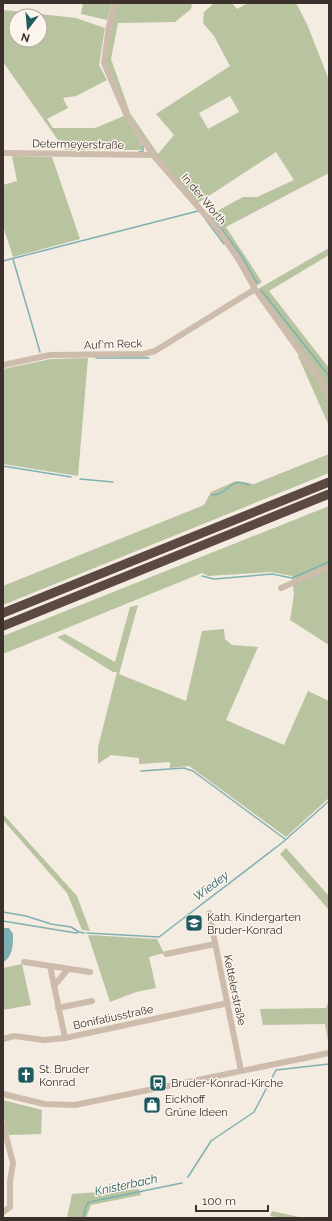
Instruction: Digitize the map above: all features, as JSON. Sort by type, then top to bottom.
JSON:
[{"type":"highway","points":[[3,613],[329,482]]},
{"type":"highway","points":[[3,626],[329,494]]},
{"type":"street","name":"In der Worth","points":[[114,3],[107,34],[104,63],[127,116],[153,155],[219,231],[239,260],[255,289],[316,374],[329,396]]},
{"type":"street","name":"Determeyerstraße","points":[[3,153],[153,155]]},
{"type":"street","name":"Auf'm Reck","points":[[3,365],[50,355],[144,354],[155,351],[255,289]]},
{"type":"street","points":[[281,588],[329,567]]},
{"type":"street","name":"Kettelerstraße","points":[[209,913],[241,1071]]},
{"type":"street","points":[[166,954],[215,944]]},
{"type":"street","points":[[24,962],[90,972]]},
{"type":"street","points":[[50,966],[65,1038]]},
{"type":"street","points":[[54,986],[68,969]]},
{"type":"street","points":[[58,1008],[92,1001]]},
{"type":"street","name":"Bonifatiusstraße","points":[[3,1039],[14,1036],[44,1040],[65,1038],[228,1003]]},
{"type":"street","points":[[3,1094],[44,1104],[75,1105],[329,1053]]},
{"type":"street","points":[[3,1124],[13,1164],[10,1181],[10,1208],[3,1212]]},
{"type":"green space","points":[[83,3],[112,3],[107,20],[81,14]]},
{"type":"green space","points":[[116,3],[192,3],[191,9],[175,22],[118,23],[111,59],[130,113],[158,154],[174,135],[156,114],[230,66],[214,36],[203,23],[204,12],[214,3],[232,3],[237,9],[248,3],[296,3],[307,24],[329,80],[329,173],[226,227],[262,282],[256,286],[208,216],[243,197],[257,197],[294,180],[276,152],[198,203],[156,156],[128,115],[105,63]],"holes":[[[230,96],[239,112],[208,129],[199,113]]]},
{"type":"green space","points":[[3,10],[8,11],[8,48],[48,48],[48,15],[76,18],[105,28],[99,65],[107,80],[76,96],[63,98],[68,108],[47,119],[53,128],[95,128],[124,116],[143,146],[142,150],[65,150],[3,62]]},
{"type":"green space","points":[[12,156],[52,157],[80,239],[13,257],[3,226],[3,185],[17,181]]},
{"type":"green space","points":[[329,248],[329,255],[269,291],[329,368],[329,390],[258,289]]},
{"type":"green space","points":[[300,355],[327,396],[329,402],[329,426],[298,356]]},
{"type":"green space","points":[[88,358],[78,476],[3,464],[3,369],[51,359]]},
{"type":"green space","points":[[329,454],[329,473],[3,605],[3,586],[204,505],[211,492],[236,481],[254,484]]},
{"type":"green space","points":[[329,506],[329,645],[290,620],[294,594],[292,576],[271,572],[208,576],[202,573],[3,654],[3,636]]},
{"type":"green space","points":[[138,605],[119,674],[186,701],[202,631],[224,629],[225,639],[232,645],[258,647],[226,720],[284,745],[308,691],[329,701],[329,798],[286,837],[189,766],[170,768],[170,762],[139,764],[139,758],[111,755],[98,764],[98,747],[117,672],[113,672],[57,637],[65,634],[115,662],[130,607]]},
{"type":"green space","points":[[3,814],[77,896],[90,931],[82,930],[67,893],[3,820]]},
{"type":"green space","points":[[286,848],[329,896],[329,910],[280,854]]},
{"type":"green space","points":[[88,935],[157,939],[164,953],[149,957],[156,988],[136,992],[110,1002]]},
{"type":"green space","points":[[22,964],[31,1005],[3,1010],[3,968]]},
{"type":"green space","points":[[329,1000],[329,1046],[325,1024],[263,1025],[260,1009],[326,1008]]},
{"type":"green space","points":[[3,1100],[42,1110],[41,1134],[9,1135],[3,1115]]},
{"type":"green space","points":[[139,1189],[141,1195],[91,1205],[86,1218],[67,1218],[72,1194]]},
{"type":"green space","points":[[272,1211],[303,1218],[282,1218],[270,1216]]},
{"type":"water","points":[[3,928],[9,928],[13,934],[11,954],[3,962]]},
{"type":"waterway","points":[[139,152],[143,151],[143,146]]},
{"type":"waterway","points":[[3,261],[198,211]]},
{"type":"waterway","points":[[212,216],[243,258],[257,283]]},
{"type":"waterway","points":[[206,220],[224,244]]},
{"type":"waterway","points":[[13,259],[40,352]]},
{"type":"waterway","points":[[261,290],[329,376]]},
{"type":"waterway","points":[[96,358],[149,358]]},
{"type":"waterway","points":[[3,466],[71,477]]},
{"type":"waterway","points":[[80,479],[113,482]]},
{"type":"waterway","points":[[212,495],[222,492],[233,484],[242,483],[249,485]]},
{"type":"waterway","points":[[202,576],[214,579],[272,574],[292,578],[329,562]]},
{"type":"waterway","points":[[141,771],[184,768],[193,771],[285,839]]},
{"type":"waterway","name":"Wiedey","points":[[87,933],[159,937],[283,842],[329,801]]},
{"type":"waterway","name":"Wiedey","points":[[3,912],[26,916],[51,924],[71,927],[84,933]]},
{"type":"waterway","points":[[3,921],[76,933],[79,932]]},
{"type":"waterway","name":"Knisterbach","points":[[188,1177],[211,1141],[254,1112],[276,1070],[329,1064]]},
{"type":"waterway","name":"Knisterbach","points":[[83,1218],[86,1206],[89,1202],[182,1183]]},
{"type":"place","name":"Kath. Kindergarten Bruder-Konrad","points":[[194,923]]},
{"type":"place","name":"St. Bruder Konrad","points":[[26,1075]]},
{"type":"place","name":"Bruder-Konrad-Kirche","points":[[158,1083]]},
{"type":"place","name":"Eickhoff Grüne Ideen","points":[[152,1105]]}]
